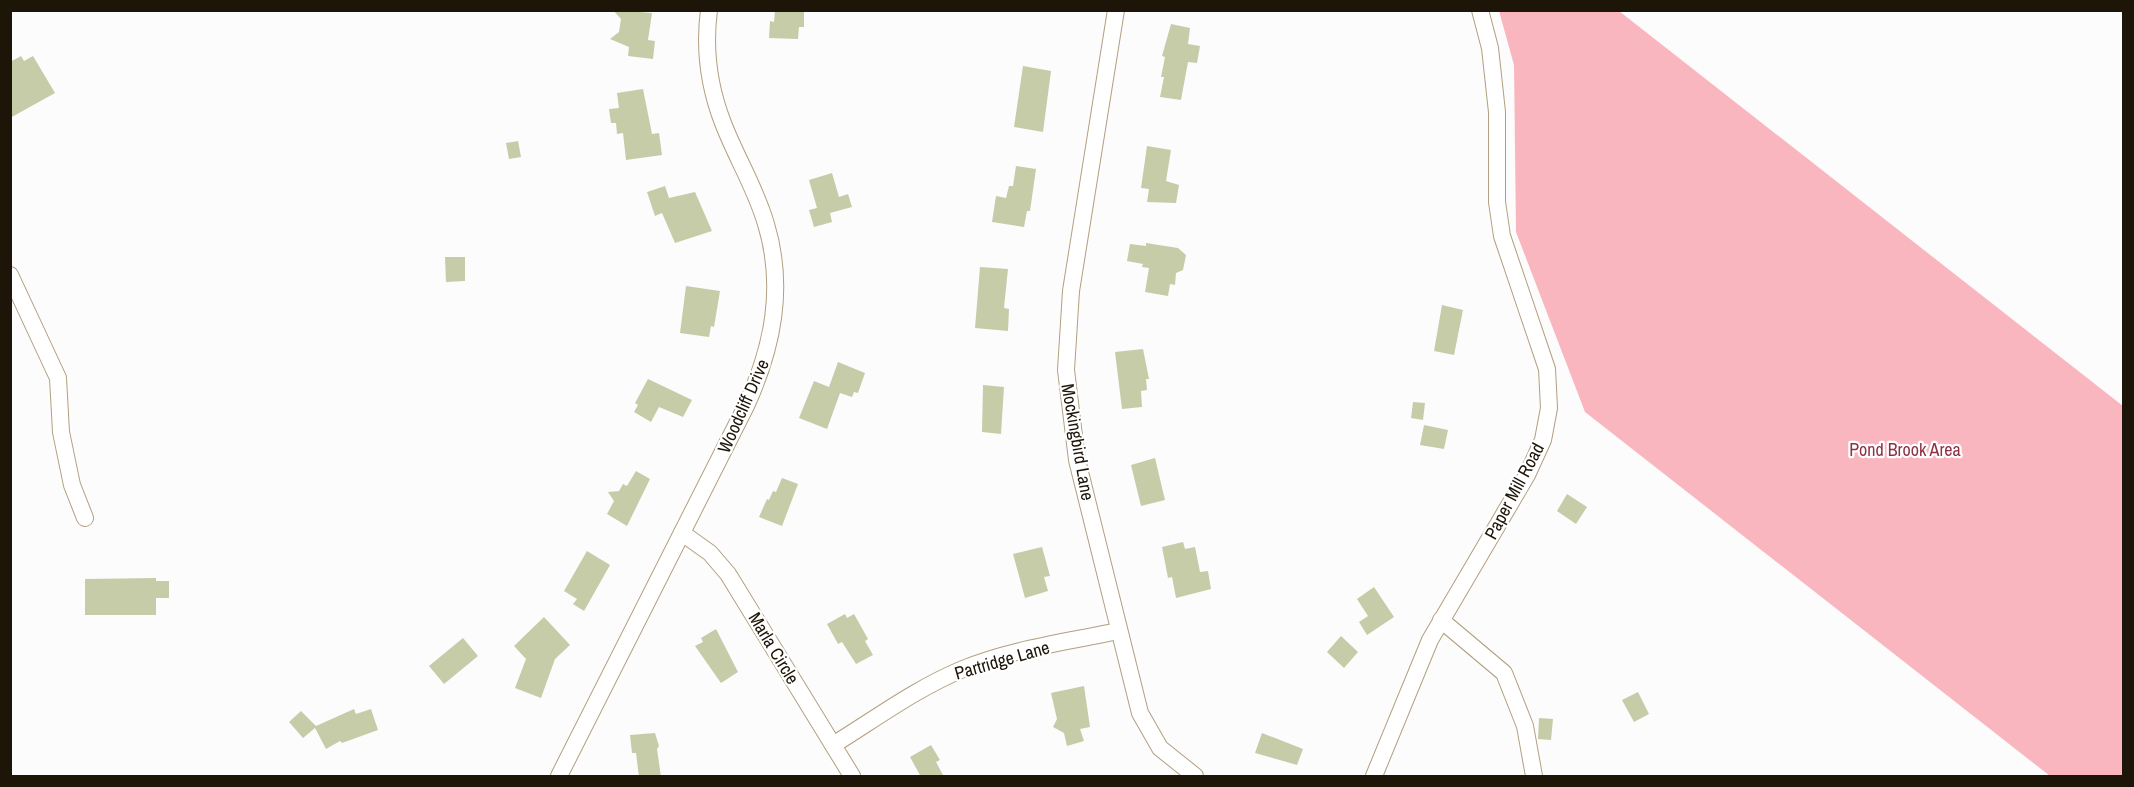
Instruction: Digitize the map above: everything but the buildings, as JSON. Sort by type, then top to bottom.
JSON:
[{"type":"street","name":"Woodcliff Drive","points":[[559,777],[759,378],[775,315],[776,279],[771,240],[759,204],[723,123],[711,82],[707,44],[709,10]]},
{"type":"street","name":"Mockingbird Lane","points":[[1116,10],[1074,265],[1066,354],[1074,443],[1118,631],[1145,725],[1160,748],[1195,777]]},
{"type":"street","name":"Paper Mill Road","points":[[1374,777],[1430,640],[1527,475],[1543,440],[1550,408],[1547,369],[1502,236],[1497,202],[1497,112],[1490,48],[1480,10]]},
{"type":"street","points":[[10,275],[58,378],[61,432],[72,486],[85,518]]},
{"type":"street","name":"Marla Circle","points":[[682,533],[710,553],[728,574],[852,777]]},
{"type":"street","points":[[1442,620],[1504,673],[1525,726],[1534,777]]},
{"type":"street","name":"Partridge Lane","points":[[833,745],[927,687],[965,668],[1010,655],[1118,631]]},
{"type":"green space","name":"Pond Brook Area","points":[[1499,11],[1619,11],[2123,406],[2123,776],[2050,776],[1585,412],[1516,232],[1514,65]]}]
